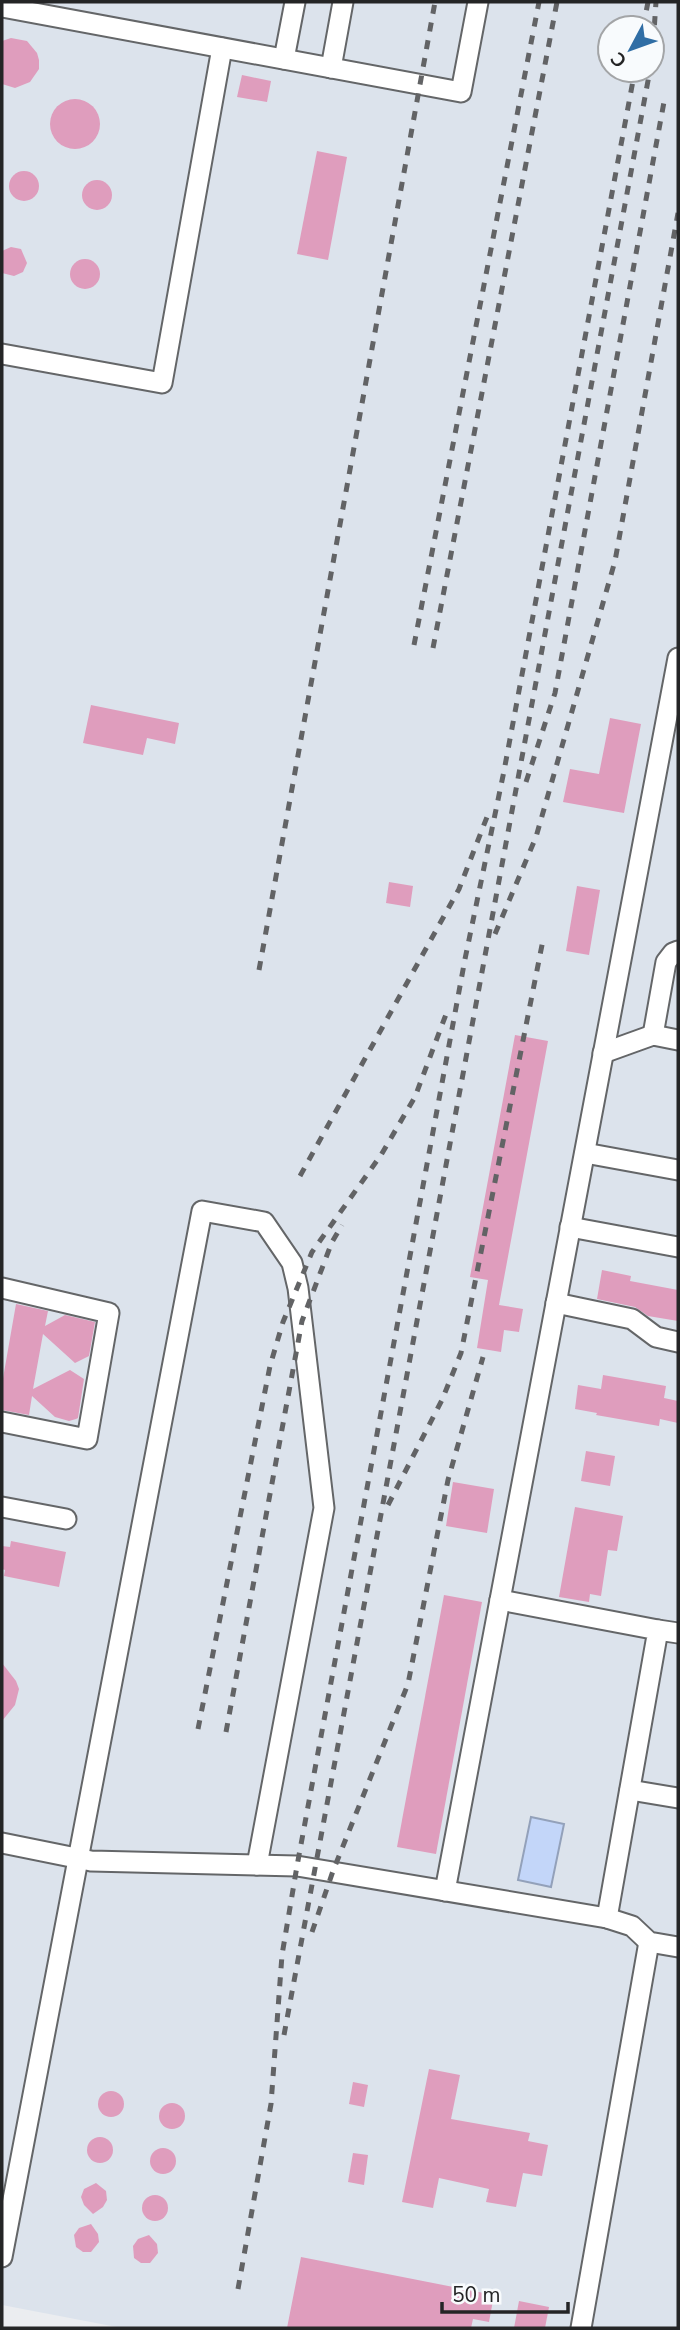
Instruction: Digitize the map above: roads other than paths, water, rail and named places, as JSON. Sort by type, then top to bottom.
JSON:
[{"type":"lane","points":[[285,59],[295,2]]},
{"type":"lane","points":[[331,68],[343,2]]},
{"type":"lane","points":[[2,8],[461,92],[478,2]]},
{"type":"lane","points":[[2,354],[162,383],[222,48]]},
{"type":"lane","points":[[445,1891],[678,658]]},
{"type":"lane","points":[[653,1035],[666,962],[678,951]]},
{"type":"lane","points":[[603,1053],[653,1035],[678,1040]]},
{"type":"lane","points":[[585,1153],[678,1170]]},
{"type":"lane","points":[[2,2257],[202,1211],[264,1222],[292,1263],[298,1287],[324,1508],[257,1865]]},
{"type":"lane","points":[[570,1227],[678,1247]]},
{"type":"lane","points":[[2,1288],[109,1313],[86,1439],[2,1422]]},
{"type":"lane","points":[[556,1303],[632,1319],[656,1337],[678,1342]]},
{"type":"lane","points":[[2,1507],[66,1519]]},
{"type":"lane","points":[[500,1600],[678,1633]]},
{"type":"lane","points":[[607,1919],[658,1630]]},
{"type":"lane","points":[[630,1790],[678,1798]]},
{"type":"lane","points":[[2,1843],[91,1861],[297,1866],[607,1919],[632,1926],[649,1942],[678,1947]]},
{"type":"lane","points":[[581,2328],[649,1942]]},
{"type":"water","points":[[531,1817],[564,1824],[551,1887],[518,1880]]},
{"type":"railway","points":[[259,970],[435,2]]},
{"type":"railway","points":[[414,645],[539,2]]},
{"type":"railway","points":[[433,648],[557,2]]},
{"type":"railway","points":[[646,14],[648,2]]},
{"type":"railway","points":[[655,14],[656,2]]},
{"type":"railway","points":[[238,2289],[271,2104],[282,1955],[297,1866],[465,959],[504,771],[632,84]]},
{"type":"railway","points":[[284,2035],[647,84]]},
{"type":"railway","points":[[526,782],[555,693],[664,102]]},
{"type":"railway","points":[[495,934],[536,837],[615,561],[678,213]]},
{"type":"railway","points":[[300,1176],[459,889],[487,817]]},
{"type":"railway","points":[[388,1505],[442,1400],[461,1353],[543,940]]},
{"type":"railway","points":[[198,1729],[270,1366],[283,1322],[312,1252],[381,1155],[415,1097],[448,1009]]},
{"type":"railway","points":[[226,1732],[302,1321],[332,1242],[342,1225]]},
{"type":"railway","points":[[312,1932],[333,1871],[408,1684],[448,1480],[483,1357]]}]
